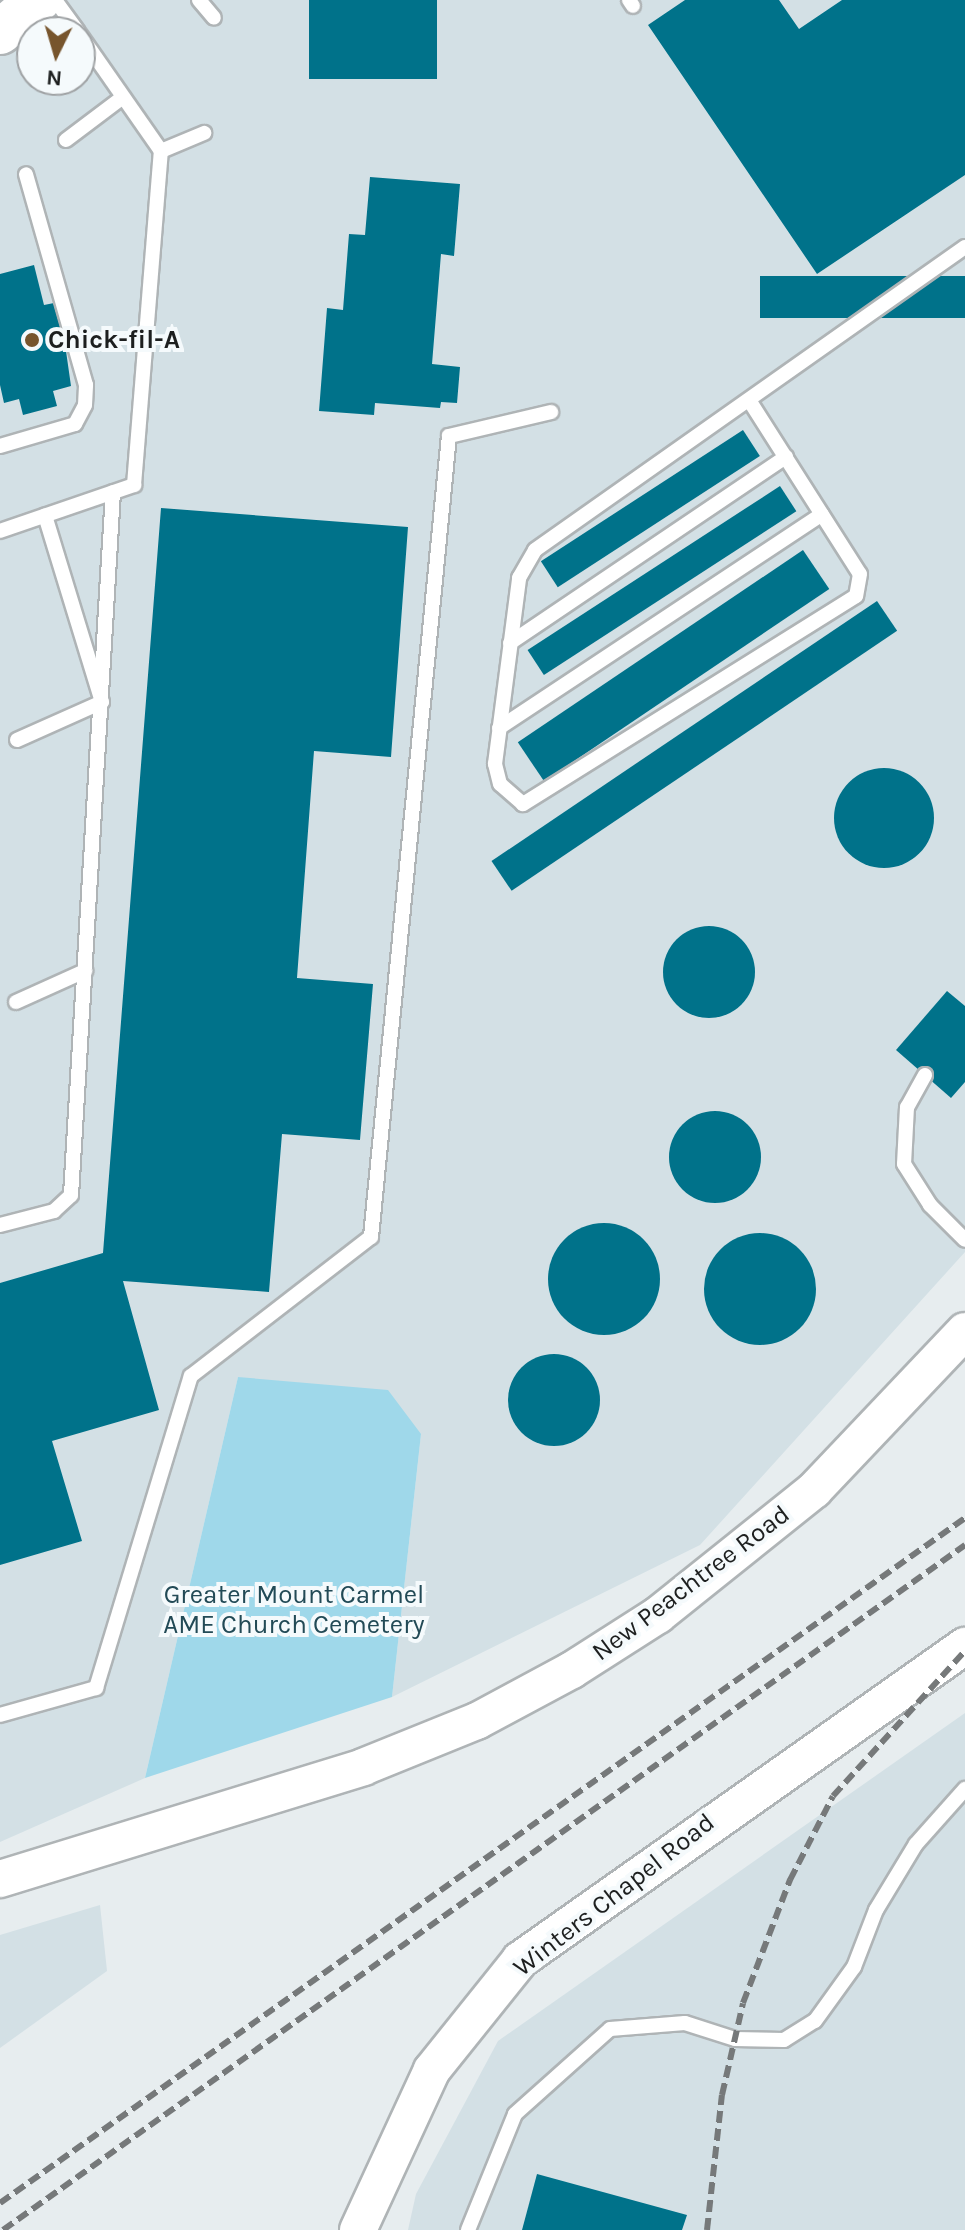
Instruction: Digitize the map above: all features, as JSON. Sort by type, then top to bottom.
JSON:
[{"type":"main road","points":[[0,32],[38,0]]},
{"type":"street","name":"New Peachtree Road","points":[[0,1879],[363,1767],[477,1721],[572,1670],[658,1615],[814,1490],[965,1331]]},
{"type":"street","name":"Winters Chapel Road","points":[[358,2230],[432,2070],[520,1960],[965,1646]]},
{"type":"lane","points":[[199,0],[214,18]]},
{"type":"lane","points":[[0,531],[134,485],[161,151],[96,58]]},
{"type":"lane","points":[[66,140],[123,97]]},
{"type":"lane","points":[[161,151],[204,133]]},
{"type":"lane","points":[[0,446],[75,424],[85,405],[86,385],[26,174]]},
{"type":"lane","points":[[749,400],[860,574],[856,596],[530,805],[500,784],[499,728],[519,578],[535,550],[965,247]]},
{"type":"lane","points":[[0,1715],[96,1688],[191,1376],[371,1237],[449,436],[551,412]]},
{"type":"lane","points":[[510,643],[786,457]]},
{"type":"lane","points":[[0,1225],[54,1211],[71,1195],[113,492]]},
{"type":"lane","points":[[499,728],[822,514]]},
{"type":"lane","points":[[45,516],[102,702]]},
{"type":"lane","points":[[17,740],[102,702]]},
{"type":"lane","points":[[16,1002],[85,971]]},
{"type":"lane","points":[[925,1075],[907,1107],[904,1164],[930,1205],[965,1240]]},
{"type":"lane","points":[[468,2230],[515,2114],[610,2029],[685,2023],[735,2039],[784,2040],[815,2021],[854,1967],[876,1910],[916,1844],[965,1789]]},
{"type":"shaded area","points":[[0,0],[965,0],[965,1252],[700,1545],[392,1697],[421,1434],[238,1377],[145,1778],[0,1842]]},
{"type":"shaded area","points":[[965,1713],[965,2230],[408,2230],[416,2194],[498,2041]]},
{"type":"shaded area","points":[[100,1905],[107,1971],[0,2048],[0,1935]]},
{"type":"green space","name":"Greater Mount Carmel AME Church Cemetery","points":[[238,1377],[388,1390],[421,1434],[392,1697],[145,1778]]},
{"type":"building","points":[[309,0],[437,0],[437,79],[309,79]]},
{"type":"building","points":[[685,0],[779,0],[799,29],[842,0],[965,0],[965,175],[817,274],[648,25]]},
{"type":"building","points":[[370,177],[460,184],[454,256],[441,254],[432,364],[460,367],[457,403],[441,402],[440,408],[375,403],[374,415],[319,411],[327,308],[343,310],[349,234],[365,235]]},
{"type":"building","name":"Chick-fil-A","points":[[34,265],[44,305],[59,302],[71,386],[53,391],[57,406],[23,415],[19,399],[4,403],[0,385],[0,274]]},
{"type":"building","points":[[760,276],[965,276],[965,318],[760,318]]},
{"type":"building","points":[[743,430],[760,456],[558,587],[541,561]]},
{"type":"building","points":[[780,486],[796,511],[544,675],[528,650]]},
{"type":"building","points":[[161,508],[408,527],[391,757],[314,751],[297,978],[373,984],[360,1140],[282,1134],[269,1292],[123,1281],[159,1410],[52,1441],[82,1541],[0,1565],[0,1283],[103,1253]]},
{"type":"building","points":[[803,550],[829,589],[544,781],[518,742]]},
{"type":"building","points":[[877,601],[897,631],[512,891],[491,861]]},
{"type":"building","points":[[884,768],[903,771],[920,782],[931,799],[934,818],[931,837],[920,854],[903,865],[884,868],[865,865],[848,854],[837,837],[834,818],[837,799],[848,782],[865,771]]},
{"type":"building","points":[[709,926],[727,930],[741,940],[751,954],[755,972],[751,990],[741,1004],[727,1014],[709,1018],[691,1014],[677,1004],[667,990],[663,972],[667,954],[677,940],[691,930]]},
{"type":"building","points":[[947,991],[965,1006],[965,1082],[951,1098],[896,1050]]},
{"type":"building","points":[[715,1111],[733,1115],[747,1125],[757,1139],[761,1157],[757,1175],[747,1189],[733,1199],[715,1203],[697,1199],[683,1189],[673,1175],[669,1157],[673,1139],[683,1125],[697,1115]]},
{"type":"building","points":[[604,1223],[625,1228],[643,1240],[655,1258],[660,1279],[655,1300],[643,1318],[625,1330],[604,1335],[583,1330],[565,1318],[553,1300],[548,1279],[553,1258],[565,1240],[583,1228]]},
{"type":"building","points":[[760,1233],[781,1238],[799,1250],[811,1268],[816,1289],[811,1310],[799,1328],[781,1340],[760,1345],[739,1340],[721,1328],[709,1310],[704,1289],[709,1268],[721,1250],[739,1238]]},
{"type":"building","points":[[554,1354],[572,1358],[586,1368],[596,1382],[600,1400],[596,1418],[586,1432],[572,1442],[554,1446],[536,1442],[522,1432],[512,1418],[508,1400],[512,1382],[522,1368],[536,1358]]},
{"type":"building","points":[[537,2174],[687,2215],[682,2230],[522,2230]]},
{"type":"railway","points":[[0,2203],[965,1518]]},
{"type":"railway","points":[[3,2230],[965,1545]]},
{"type":"railway","points":[[707,2230],[722,2095],[743,2003],[790,1880],[833,1796],[965,1651]]},
{"type":"place","name":"Chick-fil-A","points":[[32,340]]}]
